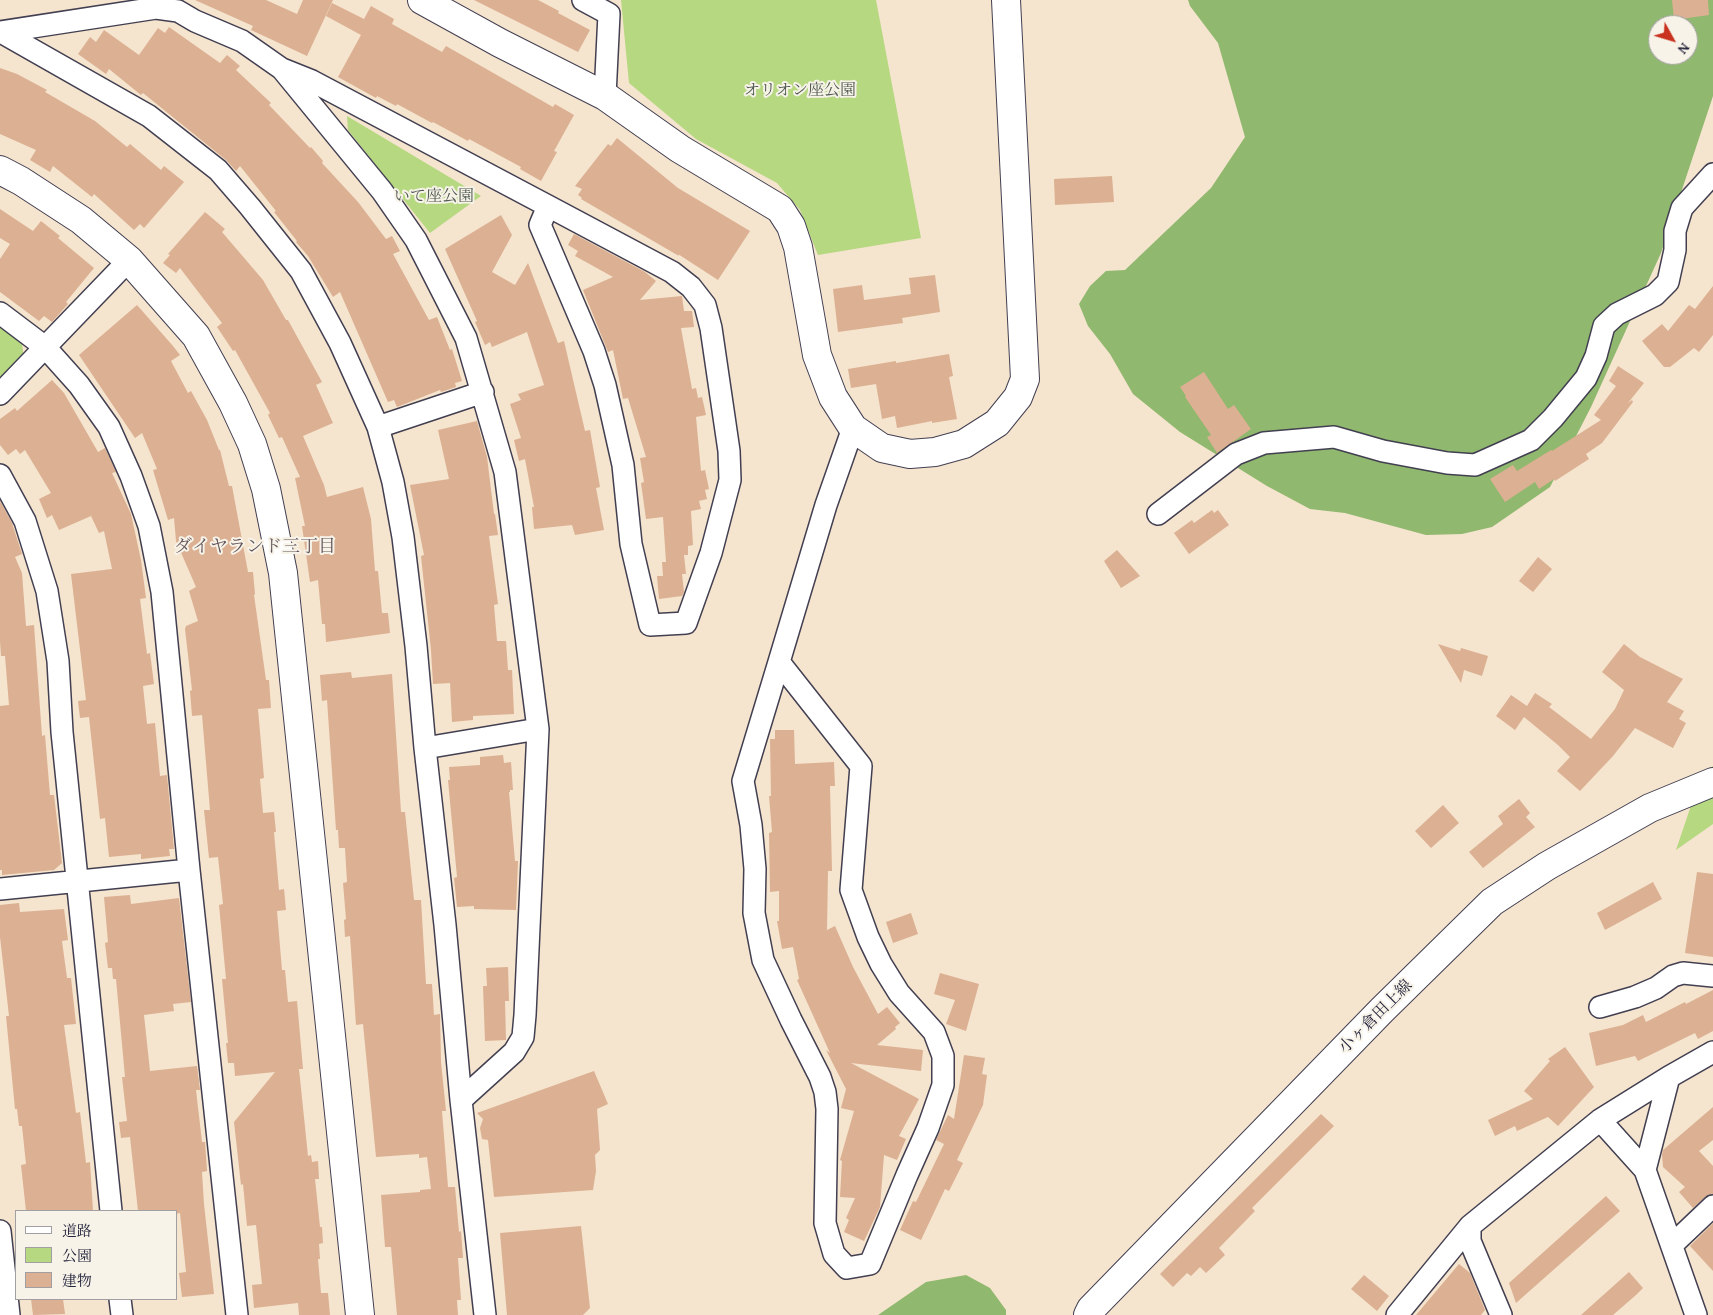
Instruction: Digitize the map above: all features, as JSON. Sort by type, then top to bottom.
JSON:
[{"type":"street","points":[[422,0],[500,43],[605,96],[680,149],[780,209],[791,226],[798,248],[817,355],[833,397],[853,428],[882,448],[910,454],[935,452],[964,444],[997,423],[1018,398],[1025,379],[1006,0]]},
{"type":"street","points":[[583,0],[609,14],[605,96]]},
{"type":"street","points":[[0,32],[156,8],[178,11],[195,21],[242,41],[282,69],[312,81],[548,206],[672,272],[692,286],[705,305],[711,328],[729,451],[730,480],[711,554],[686,622],[650,625],[631,544],[623,465],[605,385],[594,351],[540,225],[548,206]]},
{"type":"street","points":[[0,32],[148,116],[218,170],[301,271],[340,343],[378,427],[393,482],[403,537],[446,924],[461,1100],[485,1315]]},
{"type":"street","points":[[282,69],[382,191],[416,240],[466,338],[505,472],[538,729],[523,1037],[514,1052],[461,1100]]},
{"type":"street","points":[[0,170],[21,181],[81,220],[128,260],[196,336],[233,402],[252,444],[266,489],[284,573],[360,1315]]},
{"type":"street","points":[[1158,514],[1236,454],[1264,443],[1334,437],[1383,451],[1447,463],[1475,465],[1530,440],[1553,418],[1586,378],[1596,356],[1604,326],[1617,314],[1655,295],[1668,282],[1675,250],[1675,231],[1682,208],[1713,174]]},
{"type":"street","points":[[0,394],[128,260]]},
{"type":"street","points":[[0,313],[45,348],[79,385],[108,428],[131,476],[149,526],[162,592],[189,870],[237,1315]]},
{"type":"street","points":[[378,427],[482,392]]},
{"type":"street","points":[[779,662],[861,766],[851,890],[868,937],[881,964],[899,994],[934,1032],[943,1056],[943,1085],[928,1128],[870,1264],[847,1268],[834,1254],[825,1223],[827,1110],[825,1092],[820,1077],[790,1020],[763,960],[754,912],[755,869],[742,781],[826,505],[853,428]]},
{"type":"street","points":[[0,475],[26,520],[47,591],[58,661],[62,732],[111,1210]]},
{"type":"street","points":[[425,748],[538,729]]},
{"type":"street","name":"小ヶ倉田上線","points":[[1088,1315],[1091,1309],[1382,1010],[1492,902],[1547,866],[1650,808],[1713,782]]},
{"type":"street","points":[[0,889],[189,870]]},
{"type":"street","points":[[1600,1007],[1635,997],[1656,988],[1673,976],[1683,973],[1713,976]]},
{"type":"street","points":[[1397,1315],[1470,1226],[1600,1120],[1713,1052]]},
{"type":"street","points":[[1645,1170],[1669,1077]]},
{"type":"street","points":[[1600,1120],[1645,1170],[1696,1315]]},
{"type":"street","points":[[1672,1245],[1713,1206]]},
{"type":"street","points":[[1470,1226],[1470,1241],[1501,1315]]},
{"type":"street","points":[[0,1231],[9,1315]]},
{"type":"street","points":[[120,1300],[122,1315]]},
{"type":"green space","name":"オリオン座公園","points":[[621,0],[876,0],[921,238],[818,255],[800,210],[777,183],[696,139],[629,83]]},
{"type":"green space","points":[[1188,0],[1713,0],[1713,96],[1661,253],[1591,407],[1550,487],[1492,527],[1462,534],[1426,535],[1345,513],[1310,509],[1267,486],[1180,432],[1133,394],[1110,354],[1088,326],[1079,304],[1090,286],[1106,271],[1125,270],[1211,188],[1245,137],[1218,43],[1190,6]]},
{"type":"green space","name":"いて座公園","points":[[347,116],[481,196],[430,233],[348,130]]},
{"type":"green space","points":[[0,323],[21,337],[24,358],[0,379]]},
{"type":"green space","points":[[1713,766],[1713,824],[1676,850],[1701,776]]},
{"type":"green space","points":[[966,1275],[990,1288],[1006,1310],[1006,1315],[878,1315],[926,1282]]},
{"type":"building","points":[[195,0],[266,0],[297,14],[303,0],[333,0],[307,56],[251,30],[253,26]]},
{"type":"building","points":[[474,0],[538,0],[590,30],[578,52]]},
{"type":"building","points":[[1672,0],[1708,0],[1709,15],[1698,17],[1698,15],[1674,15]]},
{"type":"building","points":[[332,3],[364,19],[371,6],[394,19],[392,24],[442,52],[446,46],[553,107],[555,104],[574,115],[554,151],[557,152],[541,181],[520,169],[521,167],[469,139],[468,141],[397,104],[396,106],[377,96],[376,98],[338,77],[361,35],[326,16]]},
{"type":"building","points":[[169,27],[220,63],[227,55],[240,66],[236,70],[271,103],[269,105],[311,147],[323,161],[322,163],[358,202],[386,239],[392,236],[400,251],[393,254],[429,320],[437,317],[450,350],[452,349],[462,381],[455,383],[456,387],[441,392],[440,390],[397,407],[394,400],[388,402],[340,292],[333,297],[308,256],[274,212],[276,211],[240,166],[236,171],[226,160],[143,93],[141,95],[109,69],[106,74],[78,54],[90,37],[96,42],[104,30],[139,55],[158,28],[165,33]]},
{"type":"building","points":[[0,68],[17,74],[47,90],[45,92],[95,121],[127,147],[130,144],[161,170],[164,166],[184,182],[144,228],[140,224],[134,230],[94,194],[92,197],[53,166],[50,172],[30,160],[36,150],[0,134]]},
{"type":"building","points":[[617,138],[678,188],[750,231],[718,280],[678,254],[679,256],[581,199],[578,195],[582,189],[575,186],[608,144],[611,146]]},
{"type":"building","points":[[1112,176],[1114,202],[1055,205],[1054,179]]},
{"type":"building","points":[[0,209],[33,231],[41,221],[94,268],[66,302],[68,304],[52,322],[44,316],[39,321],[0,292],[0,259],[10,244],[0,238]]},
{"type":"building","points":[[205,212],[225,229],[222,232],[263,280],[286,320],[288,320],[322,382],[316,385],[333,423],[303,436],[324,485],[327,497],[363,487],[371,519],[375,571],[378,571],[382,613],[388,613],[390,633],[326,642],[325,624],[322,624],[318,580],[310,582],[302,526],[305,526],[295,478],[300,477],[282,437],[279,438],[268,415],[270,413],[235,350],[233,351],[217,327],[222,323],[180,268],[176,273],[163,263],[170,255],[168,254]]},
{"type":"building","points":[[501,215],[512,235],[492,272],[515,285],[528,263],[558,343],[564,341],[585,431],[590,430],[600,487],[596,488],[604,530],[575,535],[572,525],[534,529],[532,507],[534,507],[525,459],[519,461],[514,440],[521,438],[510,404],[521,400],[518,394],[544,385],[527,332],[492,347],[490,342],[485,345],[475,322],[477,321],[445,249]]},
{"type":"building","points":[[574,234],[645,272],[656,281],[640,300],[682,296],[684,311],[692,311],[694,327],[681,328],[692,389],[696,388],[698,398],[702,397],[706,415],[696,417],[701,471],[705,470],[709,489],[705,490],[707,499],[699,501],[701,509],[691,511],[693,545],[688,546],[688,555],[684,555],[686,574],[682,574],[684,592],[682,596],[659,599],[657,576],[663,576],[662,562],[666,562],[663,517],[646,519],[641,483],[644,482],[640,458],[646,457],[628,398],[623,399],[613,350],[608,352],[583,290],[613,277],[575,256],[578,251],[568,245]]},
{"type":"building","points":[[935,275],[940,312],[902,318],[903,323],[838,332],[833,289],[862,285],[864,300],[911,294],[909,278]]},
{"type":"building","points":[[1713,286],[1713,335],[1699,352],[1694,348],[1670,367],[1664,367],[1642,341],[1662,324],[1668,331],[1689,305],[1695,309]]},
{"type":"building","points":[[137,305],[180,355],[171,361],[188,393],[191,391],[207,420],[220,450],[229,486],[232,486],[248,572],[253,572],[254,595],[266,680],[269,680],[271,708],[258,709],[264,778],[260,779],[263,813],[274,812],[279,890],[284,889],[286,910],[277,911],[282,970],[285,970],[288,1002],[297,1001],[303,1069],[299,1069],[308,1156],[311,1155],[312,1162],[318,1161],[319,1179],[315,1179],[323,1243],[319,1244],[320,1259],[318,1259],[321,1293],[328,1293],[330,1315],[299,1315],[298,1303],[254,1308],[252,1285],[262,1284],[256,1225],[247,1226],[234,1122],[275,1072],[235,1076],[234,1063],[228,1063],[222,979],[226,979],[219,905],[223,904],[218,857],[209,858],[204,810],[210,810],[202,715],[192,716],[190,691],[192,690],[185,629],[186,626],[198,621],[189,591],[196,587],[176,541],[174,518],[168,520],[153,470],[157,469],[142,433],[135,438],[79,355]]},
{"type":"building","points":[[949,354],[953,376],[949,377],[957,419],[932,423],[932,421],[897,428],[895,416],[882,419],[876,384],[851,388],[848,369]]},
{"type":"building","points":[[1618,366],[1644,383],[1628,403],[1632,400],[1633,402],[1602,443],[1586,454],[1589,459],[1539,489],[1535,482],[1505,502],[1490,479],[1513,465],[1517,471],[1601,420],[1594,415],[1616,386],[1609,381]]},
{"type":"building","points":[[1204,372],[1228,409],[1234,405],[1251,429],[1217,453],[1207,437],[1211,435],[1180,387]]},
{"type":"building","points":[[52,380],[64,393],[98,452],[105,448],[116,472],[112,473],[131,514],[141,560],[146,598],[140,599],[147,654],[150,653],[154,684],[143,686],[147,724],[155,723],[160,776],[167,775],[174,849],[169,849],[170,856],[141,859],[141,854],[109,857],[105,818],[100,819],[89,717],[80,718],[78,701],[86,700],[71,574],[112,569],[104,531],[99,533],[91,516],[59,530],[52,515],[47,518],[39,499],[51,493],[25,450],[20,454],[16,449],[8,455],[0,445],[0,419],[15,408],[17,411]]},
{"type":"building","points":[[477,421],[487,457],[498,535],[489,536],[498,604],[494,605],[497,641],[506,641],[508,670],[512,670],[514,714],[473,716],[473,720],[452,722],[450,683],[433,684],[421,556],[424,555],[410,485],[449,479],[438,430]]},
{"type":"building","points":[[0,501],[12,523],[22,554],[15,557],[22,573],[26,626],[34,625],[42,736],[45,735],[50,795],[54,795],[62,863],[54,870],[2,875],[2,870],[0,870],[0,706],[9,705],[5,656],[1,656],[0,641]]},
{"type":"building","points":[[1212,510],[1214,513],[1218,510],[1229,525],[1189,554],[1174,533],[1192,520],[1194,523]]},
{"type":"building","points":[[1117,550],[1140,576],[1121,588],[1104,561]]},
{"type":"building","points":[[1538,557],[1552,569],[1533,592],[1519,581]]},
{"type":"building","points":[[1438,644],[1460,651],[1461,648],[1488,656],[1482,676],[1464,670],[1461,683]]},
{"type":"building","points":[[1624,644],[1640,657],[1683,679],[1667,702],[1684,711],[1679,719],[1686,723],[1673,748],[1635,728],[1613,756],[1580,791],[1557,771],[1570,757],[1558,745],[1524,717],[1515,730],[1496,716],[1511,695],[1527,706],[1535,693],[1552,704],[1549,707],[1591,739],[1615,709],[1624,690],[1602,672]]},
{"type":"building","points":[[351,672],[352,678],[392,674],[401,812],[405,812],[414,900],[421,900],[426,984],[432,984],[434,1015],[440,1014],[441,1062],[446,1111],[442,1111],[448,1187],[455,1187],[463,1258],[458,1258],[461,1300],[457,1300],[458,1315],[397,1315],[391,1247],[385,1247],[381,1195],[420,1192],[420,1190],[431,1189],[427,1157],[419,1158],[419,1154],[376,1157],[363,1024],[356,1025],[350,936],[345,937],[344,920],[346,919],[343,883],[347,882],[345,848],[339,848],[338,830],[336,830],[327,700],[322,701],[320,675]]},
{"type":"building","points":[[775,730],[794,730],[795,764],[834,762],[835,786],[830,786],[832,871],[828,871],[827,930],[835,926],[853,967],[878,1014],[887,1007],[900,1023],[895,1027],[896,1029],[877,1045],[923,1050],[921,1071],[851,1063],[919,1099],[899,1136],[906,1139],[897,1160],[884,1155],[880,1207],[864,1241],[844,1232],[849,1220],[846,1218],[855,1198],[840,1197],[842,1161],[840,1160],[854,1111],[841,1108],[846,1089],[826,1050],[830,1053],[797,980],[799,979],[793,947],[782,949],[777,921],[779,921],[779,891],[770,892],[769,833],[772,832],[769,796],[771,796],[770,739],[775,739]]},
{"type":"building","points":[[503,755],[504,763],[511,762],[513,790],[509,792],[515,861],[518,861],[516,910],[474,909],[474,906],[457,907],[454,878],[457,877],[448,780],[450,780],[449,767],[480,765],[480,757]]},
{"type":"building","points":[[1519,799],[1530,813],[1526,817],[1535,827],[1483,868],[1469,852],[1503,824],[1498,816]]},
{"type":"building","points":[[1443,805],[1459,823],[1431,848],[1415,831]]},
{"type":"building","points":[[1697,872],[1713,874],[1713,957],[1685,953]]},
{"type":"building","points":[[1653,882],[1662,899],[1605,930],[1597,913]]},
{"type":"building","points":[[130,895],[131,904],[179,898],[191,1002],[173,1004],[174,1011],[144,1015],[150,1071],[197,1066],[200,1090],[196,1090],[202,1142],[205,1142],[207,1171],[202,1172],[204,1204],[214,1294],[182,1297],[179,1273],[186,1272],[180,1213],[178,1214],[178,1210],[138,1210],[130,1137],[121,1138],[119,1122],[127,1121],[122,1077],[125,1077],[116,979],[113,979],[112,968],[108,968],[105,943],[108,942],[104,897]]},
{"type":"building","points":[[19,903],[20,912],[64,909],[68,940],[62,941],[67,978],[71,978],[76,1024],[64,1025],[76,1113],[80,1112],[86,1163],[90,1162],[93,1210],[26,1210],[21,1165],[26,1164],[22,1126],[19,1126],[17,1109],[15,1109],[6,1016],[9,1016],[0,937],[0,905]]},
{"type":"building","points":[[911,913],[918,934],[893,943],[886,922]]},
{"type":"building","points":[[508,967],[509,1001],[505,1001],[506,1040],[485,1041],[483,986],[487,986],[486,968]]},
{"type":"building","points":[[940,973],[979,984],[966,1031],[946,1024],[955,1000],[934,994]]},
{"type":"building","points":[[1713,990],[1713,1031],[1698,1039],[1695,1033],[1638,1061],[1635,1056],[1596,1066],[1589,1033],[1623,1025],[1643,1015],[1646,1022]]},
{"type":"building","points":[[1565,1047],[1594,1087],[1558,1126],[1548,1117],[1517,1131],[1515,1126],[1495,1136],[1488,1120],[1533,1099],[1524,1091],[1550,1061],[1548,1059]]},
{"type":"building","points":[[964,1055],[985,1058],[982,1074],[987,1075],[983,1105],[957,1160],[963,1163],[949,1191],[945,1189],[921,1240],[900,1230],[913,1201],[916,1202],[944,1144],[936,1140],[948,1115],[954,1119]]},
{"type":"building","points":[[594,1071],[608,1104],[597,1109],[600,1150],[595,1155],[596,1171],[593,1190],[494,1197],[488,1140],[482,1139],[480,1128],[483,1119],[477,1113]]},
{"type":"building","points":[[1713,1107],[1713,1140],[1699,1151],[1713,1166],[1713,1194],[1705,1197],[1693,1208],[1679,1192],[1685,1187],[1663,1167],[1662,1155],[1663,1150]]},
{"type":"building","points":[[1321,1114],[1334,1126],[1252,1208],[1255,1211],[1219,1248],[1225,1255],[1206,1273],[1200,1267],[1191,1276],[1187,1273],[1173,1287],[1160,1274]]},
{"type":"building","points":[[1606,1196],[1620,1211],[1516,1303],[1509,1283]]},
{"type":"building","points":[[1713,1223],[1713,1271],[1690,1246]]},
{"type":"building","points":[[581,1226],[590,1308],[583,1315],[507,1315],[500,1233]]},
{"type":"building","points":[[1459,1264],[1470,1273],[1485,1310],[1481,1315],[1416,1315]]},
{"type":"building","points":[[1629,1272],[1643,1288],[1636,1295],[1613,1315],[1581,1315]]},
{"type":"building","points":[[1364,1275],[1389,1296],[1377,1311],[1351,1289]]},
{"type":"building","points":[[31,1300],[63,1300],[65,1314],[33,1315]]},
{"type":"district","name":"ダイヤランド三丁目","points":[[255,547]]}]
